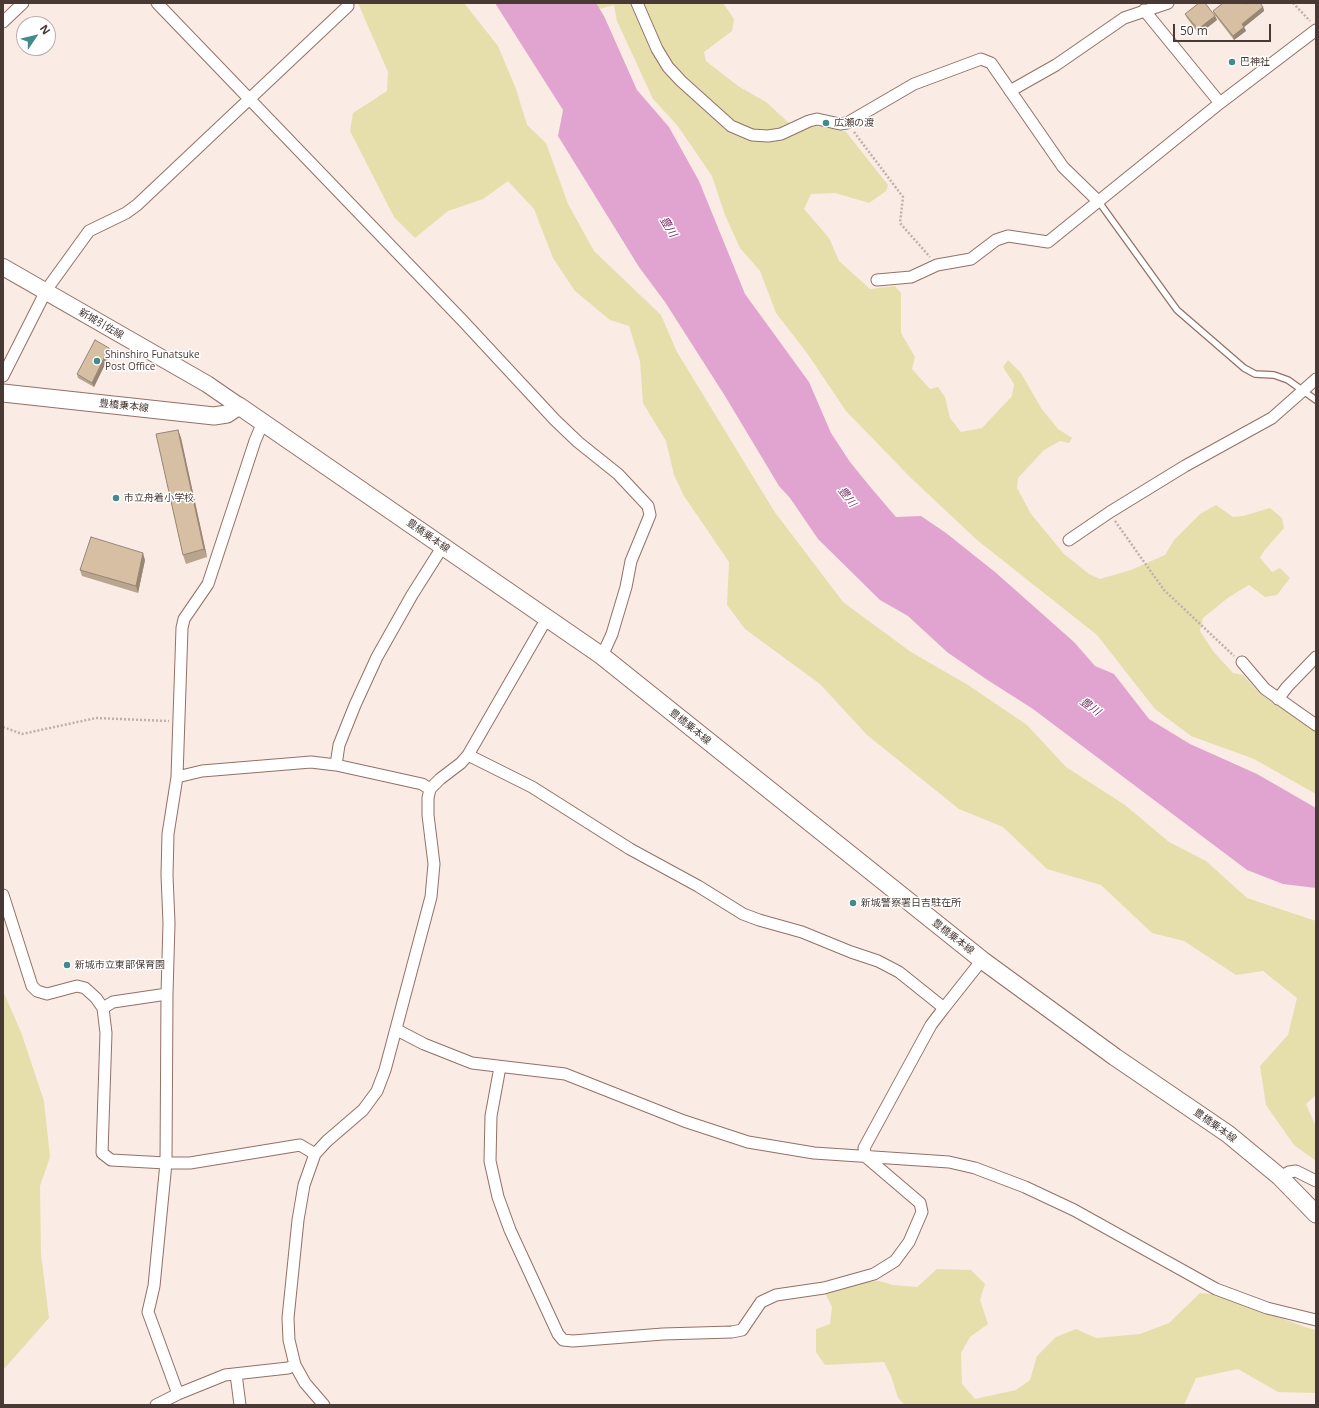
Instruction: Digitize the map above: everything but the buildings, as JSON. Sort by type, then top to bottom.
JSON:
[{"type":"main road","name":"新城引佐線","points":[[3,267],[207,384],[239,406]]},
{"type":"main road","name":"豊橋乗本線","points":[[3,393],[214,416],[227,414],[239,406],[602,656],[982,960],[1115,1057],[1228,1134],[1280,1177],[1316,1214]]},
{"type":"street","points":[[3,22],[23,3]]},
{"type":"street","points":[[157,3],[463,321],[554,420],[578,442],[618,474],[648,506],[650,515],[631,561],[626,587],[612,634],[602,656]]},
{"type":"street","points":[[637,3],[657,49],[668,68],[731,126],[752,135],[768,136],[781,134],[809,121],[817,120],[840,124],[848,123],[914,84],[980,59],[991,63],[1063,167],[1099,202]]},
{"type":"street","points":[[1010,90],[1056,65],[1124,18],[1168,3]]},
{"type":"street","points":[[3,376],[46,292],[89,231],[126,213],[137,205],[348,6]]},
{"type":"street","points":[[1144,10],[1220,103]]},
{"type":"street","points":[[877,280],[911,277],[937,265],[971,259],[996,240],[1008,236],[1048,242],[1314,26]]},
{"type":"street","points":[[1069,540],[1110,512],[1185,466],[1272,418],[1316,379]]},
{"type":"street","points":[[178,1394],[148,1312],[154,1286],[166,1163],[168,834],[177,777],[182,628],[184,619],[208,584],[255,441],[263,422]]},
{"type":"street","points":[[336,765],[339,745],[377,657],[412,595],[443,546]]},
{"type":"street","points":[[324,1405],[305,1383],[295,1365],[290,1340],[288,1318],[298,1220],[304,1184],[315,1154],[327,1141],[363,1110],[377,1091],[385,1070],[397,1030],[431,897],[434,864],[428,815],[428,798],[430,789],[440,779],[461,764],[468,755],[547,618]]},
{"type":"street","points":[[1278,699],[1287,687],[1316,657]]},
{"type":"street","points":[[1242,662],[1266,689],[1316,726]]},
{"type":"street","points":[[468,755],[532,787],[630,849],[698,886],[743,914],[802,932],[851,952],[878,961],[899,972],[944,1008]]},
{"type":"street","points":[[177,777],[202,771],[311,762],[336,765],[422,784],[430,789]]},
{"type":"street","points":[[3,895],[32,986],[37,991],[47,994],[77,986],[85,988],[96,998],[103,1008],[106,1033],[102,1153],[111,1160],[166,1163],[190,1163],[300,1145],[315,1154]]},
{"type":"street","points":[[500,1067],[491,1116],[490,1161],[498,1197],[510,1230],[563,1340],[573,1341],[663,1334],[732,1332],[742,1330],[761,1302],[776,1295],[824,1288],[874,1274],[895,1260],[909,1242],[922,1212],[920,1203],[916,1198],[866,1157],[864,1148],[931,1025],[982,960]]},
{"type":"street","points":[[103,1008],[113,1002],[167,994]]},
{"type":"street","points":[[397,1030],[424,1044],[472,1063],[565,1074],[684,1121],[748,1142],[814,1153],[949,1162],[982,1171],[1025,1187],[1074,1210],[1216,1290],[1267,1308],[1316,1320]]},
{"type":"street","points":[[1280,1177],[1288,1172],[1296,1171],[1316,1181]]},
{"type":"street","points":[[156,1405],[178,1394],[225,1375],[288,1368],[295,1365]]},
{"type":"street","points":[[236,1374],[240,1405]]},
{"type":"lane","points":[[1099,202],[1177,310],[1244,368],[1255,374],[1274,375],[1288,380],[1316,400]]},
{"type":"path","points":[[1292,3],[1314,26]]},
{"type":"path","points":[[848,123],[903,197],[900,223],[937,265]]},
{"type":"path","points":[[1110,512],[1164,590],[1194,616],[1226,651],[1242,662]]},
{"type":"path","points":[[3,727],[22,734],[96,718],[179,721]]},
{"type":"shaded area","points":[[358,3],[464,3],[498,46],[516,89],[527,125],[546,143],[568,204],[594,251],[661,315],[677,352],[774,511],[843,602],[911,652],[968,685],[1027,725],[1066,767],[1125,805],[1169,842],[1206,861],[1247,898],[1316,921],[1316,1095],[1306,1104],[1316,1127],[1316,1161],[1294,1145],[1266,1105],[1260,1066],[1288,1035],[1297,998],[1263,971],[1236,975],[1184,941],[1152,933],[1101,885],[1047,869],[1003,827],[959,809],[867,735],[820,684],[745,629],[727,605],[729,562],[684,496],[674,475],[666,441],[643,403],[640,361],[629,326],[610,320],[575,291],[553,258],[534,209],[508,181],[483,199],[448,211],[415,238],[394,217],[350,131],[353,113],[387,91],[388,72]]},
{"type":"shaded area","points":[[591,3],[723,3],[734,19],[732,31],[704,52],[706,61],[738,86],[766,102],[789,123],[804,129],[815,126],[838,129],[846,132],[888,185],[886,191],[869,203],[835,193],[811,194],[804,209],[829,238],[839,261],[870,289],[895,286],[901,293],[901,333],[915,357],[912,369],[930,389],[938,387],[945,397],[950,418],[961,432],[982,428],[1012,396],[1014,384],[1003,367],[1008,360],[1021,373],[1041,408],[1058,429],[1072,438],[1069,443],[1060,441],[1044,450],[1018,478],[1017,488],[1031,514],[1064,554],[1089,574],[1100,579],[1131,570],[1165,555],[1174,540],[1200,514],[1216,505],[1233,517],[1243,516],[1270,508],[1282,518],[1284,528],[1264,551],[1260,558],[1272,572],[1280,568],[1290,578],[1277,595],[1265,597],[1249,585],[1229,597],[1203,618],[1200,631],[1213,651],[1233,673],[1243,675],[1260,694],[1316,731],[1316,794],[1254,759],[1191,736],[1155,709],[1097,635],[977,540],[911,478],[846,411],[807,353],[776,313],[760,271],[740,248],[725,215],[712,176],[677,125],[653,99],[617,21],[614,5],[600,9]]},
{"type":"shaded area","points":[[3,991],[21,1032],[44,1101],[50,1157],[40,1186],[41,1254],[49,1318],[3,1370]]},
{"type":"shaded area","points":[[937,1269],[971,1270],[985,1284],[980,1300],[988,1324],[970,1337],[961,1353],[962,1384],[975,1399],[1016,1390],[1030,1380],[1037,1356],[1056,1337],[1076,1329],[1096,1338],[1140,1334],[1169,1323],[1200,1293],[1219,1295],[1316,1330],[1316,1393],[1278,1392],[1238,1369],[1196,1378],[1184,1405],[905,1405],[898,1398],[891,1376],[884,1362],[825,1365],[816,1352],[816,1329],[830,1324],[832,1307],[824,1291],[833,1284],[879,1281],[893,1285],[917,1287]]},
{"type":"water","name":"豊川","points":[[495,3],[596,3],[604,16],[637,90],[669,127],[699,181],[745,294],[809,382],[831,433],[850,462],[896,517],[921,516],[946,533],[995,572],[1074,642],[1095,666],[1114,674],[1149,719],[1190,744],[1257,774],[1316,808],[1316,888],[1283,884],[1247,870],[1033,709],[947,652],[908,616],[880,600],[818,539],[790,498],[779,486],[725,396],[665,302],[639,267],[558,136],[563,110]]},
{"type":"place","name":"巴神社","points":[[1232,62]]},
{"type":"place","name":"広瀬の渡","points":[[826,123]]},
{"type":"place","name":"Shinshiro Funatsuke Post Office","points":[[97,361]]},
{"type":"place","name":"市立舟着小学校","points":[[116,498]]},
{"type":"place","name":"新城警察署日吉駐在所","points":[[853,903]]},
{"type":"place","name":"新城市立東部保育園","points":[[67,965]]}]
